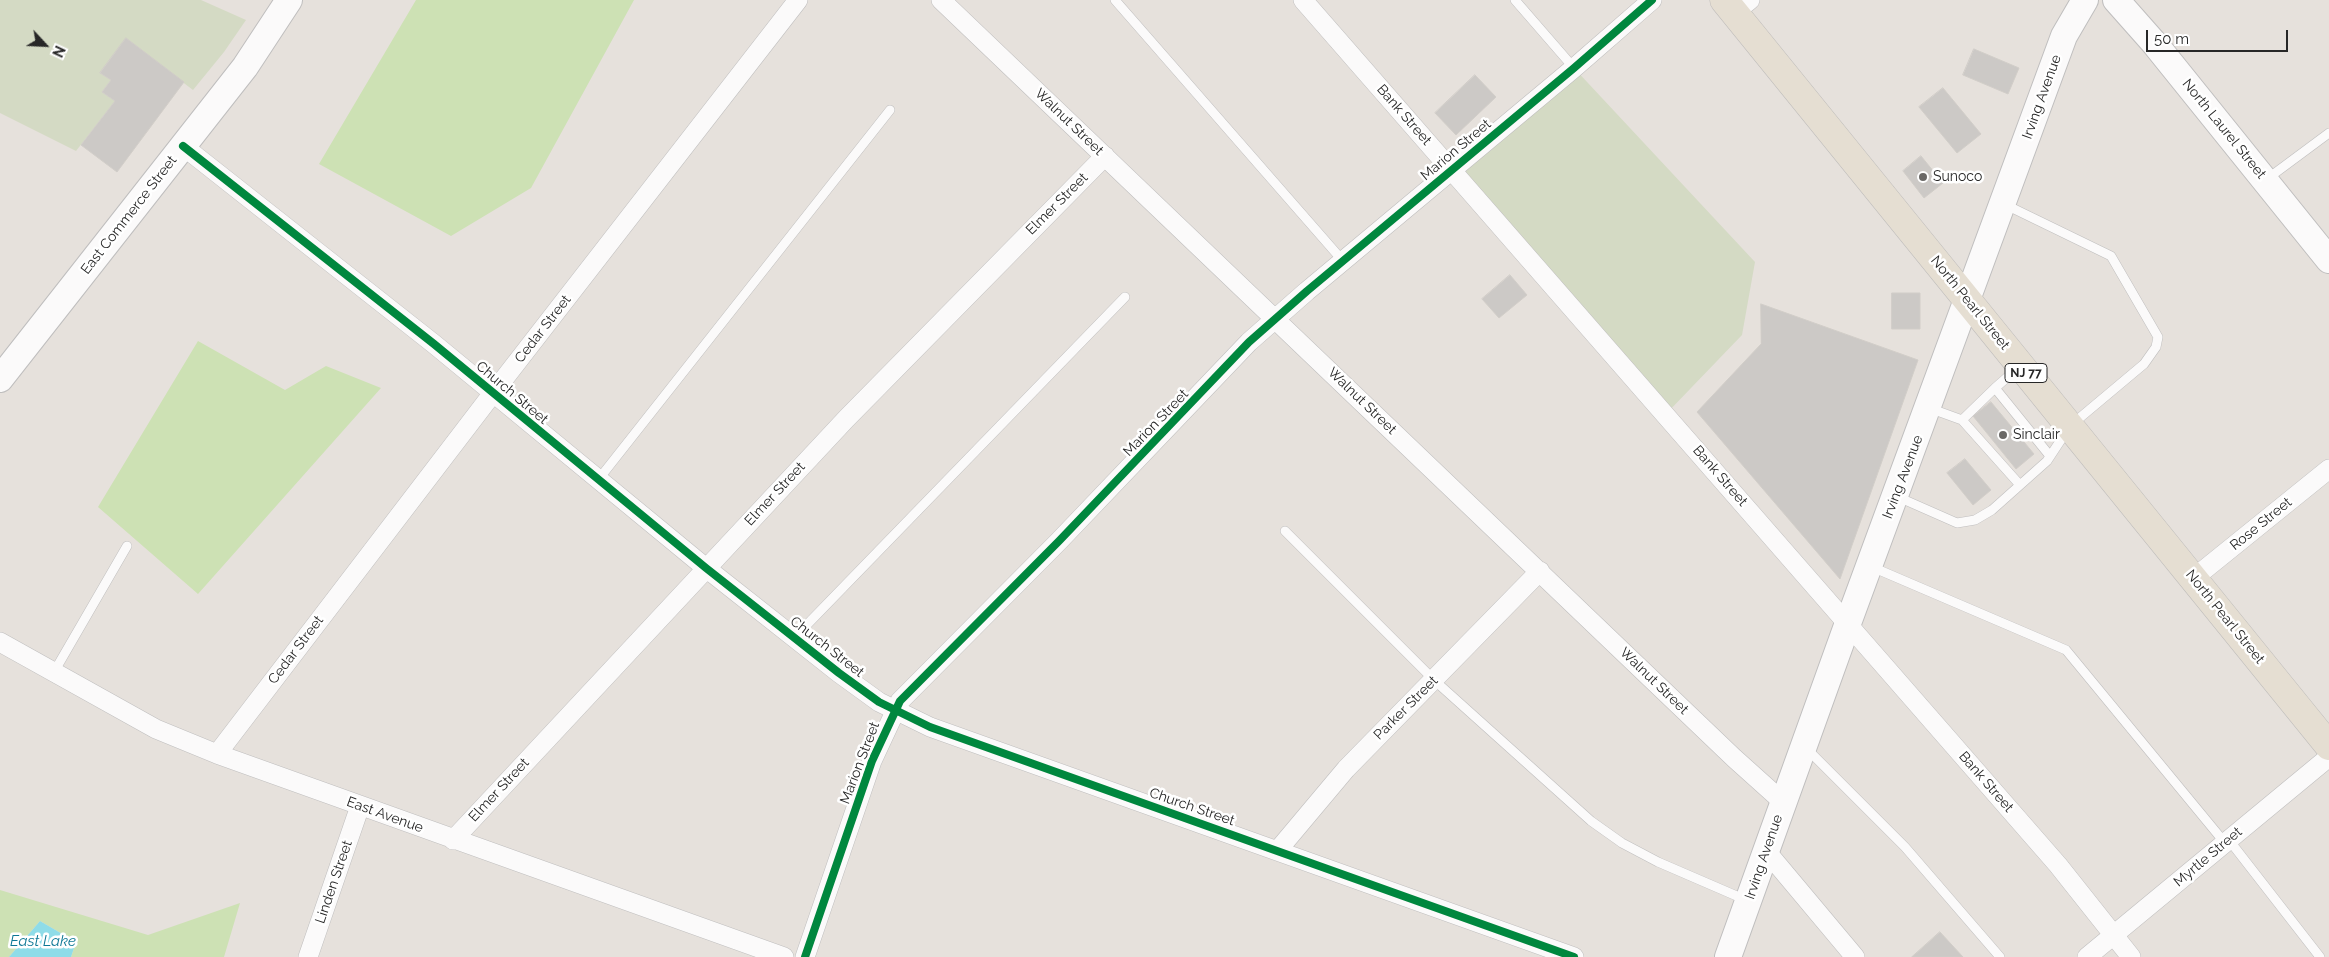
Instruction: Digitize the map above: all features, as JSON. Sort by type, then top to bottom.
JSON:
[{"type":"main road","name":"North Pearl Street","points":[[1736,4],[1968,301],[2329,746]]},
{"type":"street","name":"East Commerce Street","points":[[0,379],[244,67],[289,0]]},
{"type":"street","name":"Cedar Street","points":[[217,754],[492,393],[798,0]]},
{"type":"street","name":"Walnut Street","points":[[941,0],[1783,802]]},
{"type":"street","name":"Bank Street","points":[[1303,0],[1848,623],[2058,866],[2131,957]]},
{"type":"street","name":"Marion Street","points":[[805,957],[872,761],[900,701],[1059,542],[1249,342],[1652,0]]},
{"type":"street","name":"Irving Avenue","points":[[1728,957],[1848,623],[2064,36],[2085,0]]},
{"type":"street","name":"North Laurel Street","points":[[2116,0],[2155,44],[2329,260]]},
{"type":"street","name":"Church Street","points":[[183,146],[412,326],[598,480],[794,638],[839,673],[895,711],[930,728],[1278,850],[1574,957]]},
{"type":"street","name":"Elmer Street","points":[[453,840],[846,419],[1105,156]]},
{"type":"street","name":"Rose Street","points":[[2194,578],[2329,469]]},
{"type":"street","name":"Parker Street","points":[[1278,850],[1346,769],[1540,571]]},
{"type":"street","name":"East Avenue","points":[[0,642],[156,729],[217,754],[784,957]]},
{"type":"street","name":"Myrtle Street","points":[[2087,957],[2329,757]]},
{"type":"street","name":"Linden Street","points":[[308,957],[360,806]]},
{"type":"street","points":[[1767,852],[1855,957]]},
{"type":"lane","points":[[1115,0],[1343,261]]},
{"type":"lane","points":[[1515,0],[1574,68]]},
{"type":"lane","points":[[598,480],[890,110]]},
{"type":"lane","points":[[2265,180],[2329,133]]},
{"type":"lane","points":[[1895,496],[1956,523],[1976,520],[1992,510],[2047,461],[2070,426],[2144,364],[2156,347],[2158,337],[2111,256],[2003,204]]},
{"type":"lane","points":[[794,638],[1124,297]]},
{"type":"lane","points":[[1962,420],[2021,366]]},
{"type":"lane","points":[[1995,388],[2050,456]]},
{"type":"lane","points":[[1928,408],[1962,420],[2020,485]]},
{"type":"lane","points":[[1285,531],[1434,680],[1590,821],[1622,843],[1658,862],[1749,901]]},
{"type":"lane","points":[[54,672],[127,546]]},
{"type":"lane","points":[[1869,566],[2066,650],[2227,842],[2320,957]]},
{"type":"lane","points":[[1804,746],[1905,847],[2000,957]]},
{"type":"green space","points":[[0,0],[201,0],[246,20],[224,52],[193,90],[126,39],[100,73],[111,80],[102,92],[115,101],[76,151],[0,113]]},
{"type":"green space","points":[[416,0],[634,0],[531,188],[451,236],[319,164]]},
{"type":"green space","points":[[1574,68],[1755,262],[1742,335],[1666,414],[1452,170]]},
{"type":"green space","points":[[198,341],[285,390],[326,366],[381,388],[198,594],[98,507]]},
{"type":"green space","points":[[0,890],[148,935],[240,903],[224,957],[71,957],[76,942],[40,921],[9,957],[0,957]]},
{"type":"water","name":"East Lake","points":[[40,921],[76,942],[71,957],[9,957]]},
{"type":"building","points":[[126,38],[184,82],[117,172],[81,145],[115,101],[102,92],[111,80],[100,73]]},
{"type":"building","points":[[1974,49],[2019,68],[2008,94],[1963,75]]},
{"type":"building","points":[[1475,75],[1496,97],[1456,135],[1435,113]]},
{"type":"building","points":[[1943,88],[1981,134],[1957,153],[1919,107]]},
{"type":"building","name":"Sunoco","points":[[1921,156],[1943,183],[1924,198],[1903,171]]},
{"type":"building","points":[[1510,275],[1527,295],[1499,318],[1482,299]]},
{"type":"building","points":[[1892,293],[1920,293],[1920,329],[1892,329]]},
{"type":"building","points":[[1761,304],[1918,360],[1840,579],[1697,412],[1761,344]]},
{"type":"building","name":"Sinclair","points":[[1991,402],[2034,454],[2016,469],[1973,416]]},
{"type":"building","points":[[1965,459],[1991,490],[1973,505],[1947,473]]},
{"type":"building","points":[[1940,932],[1963,957],[1912,957]]},
{"type":"cycle path","points":[[805,957],[872,761],[900,701],[1059,541],[1249,342],[1652,0]]},
{"type":"cycle path","points":[[183,146],[434,344],[706,568],[839,673],[879,702],[930,727],[1574,957]]},
{"type":"place","name":"Sunoco","points":[[1923,177]]},
{"type":"place","name":"Sinclair","points":[[2003,435]]}]
